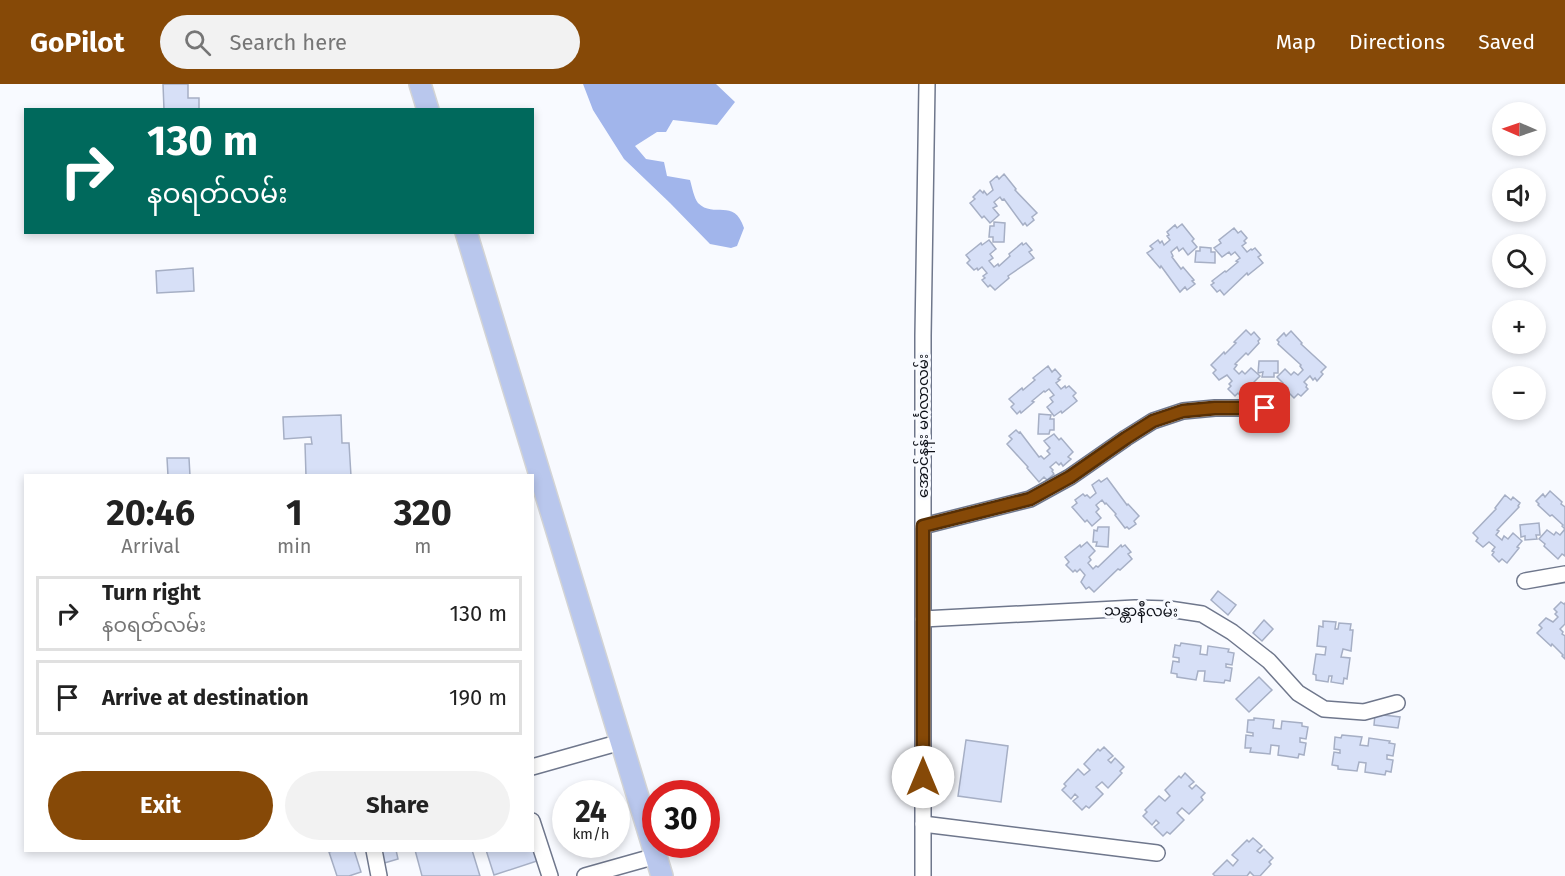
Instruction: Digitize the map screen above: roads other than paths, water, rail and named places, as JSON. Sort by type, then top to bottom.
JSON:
[{"type":"highway","points":[[420,84],[427,108]]},
{"type":"highway","points":[[467,234],[642,810]]},
{"type":"highway","points":[[657,858],[662,876]]},
{"type":"street","name":"အောင်နန်း မင်္ဂလာလမ်း","points":[[923,876],[923,336],[927,84]]},
{"type":"street","points":[[923,526],[1030,499],[1070,477],[1153,421],[1183,411],[1215,408],[1265,408]]},
{"type":"street","points":[[1525,581],[1565,574]]},
{"type":"street","name":"သန္တာနီလမ်း","points":[[923,619],[1135,608],[1169,609],[1202,615],[1232,632],[1269,661],[1298,693],[1324,710],[1364,712],[1397,703]]},
{"type":"street","points":[[534,766],[621,742]]},
{"type":"street","points":[[923,824],[1157,853]]},
{"type":"street","points":[[534,827],[550,876]]},
{"type":"street","points":[[374,852],[379,876]]},
{"type":"street","points":[[585,876],[649,858]]},
{"type":"water","points":[[583,84],[716,84],[735,102],[717,125],[673,120],[666,132],[657,132],[635,146],[646,159],[664,162],[667,176],[690,180],[698,203],[711,209],[735,213],[744,228],[737,246],[731,248],[710,244],[624,159],[593,110]]}]
